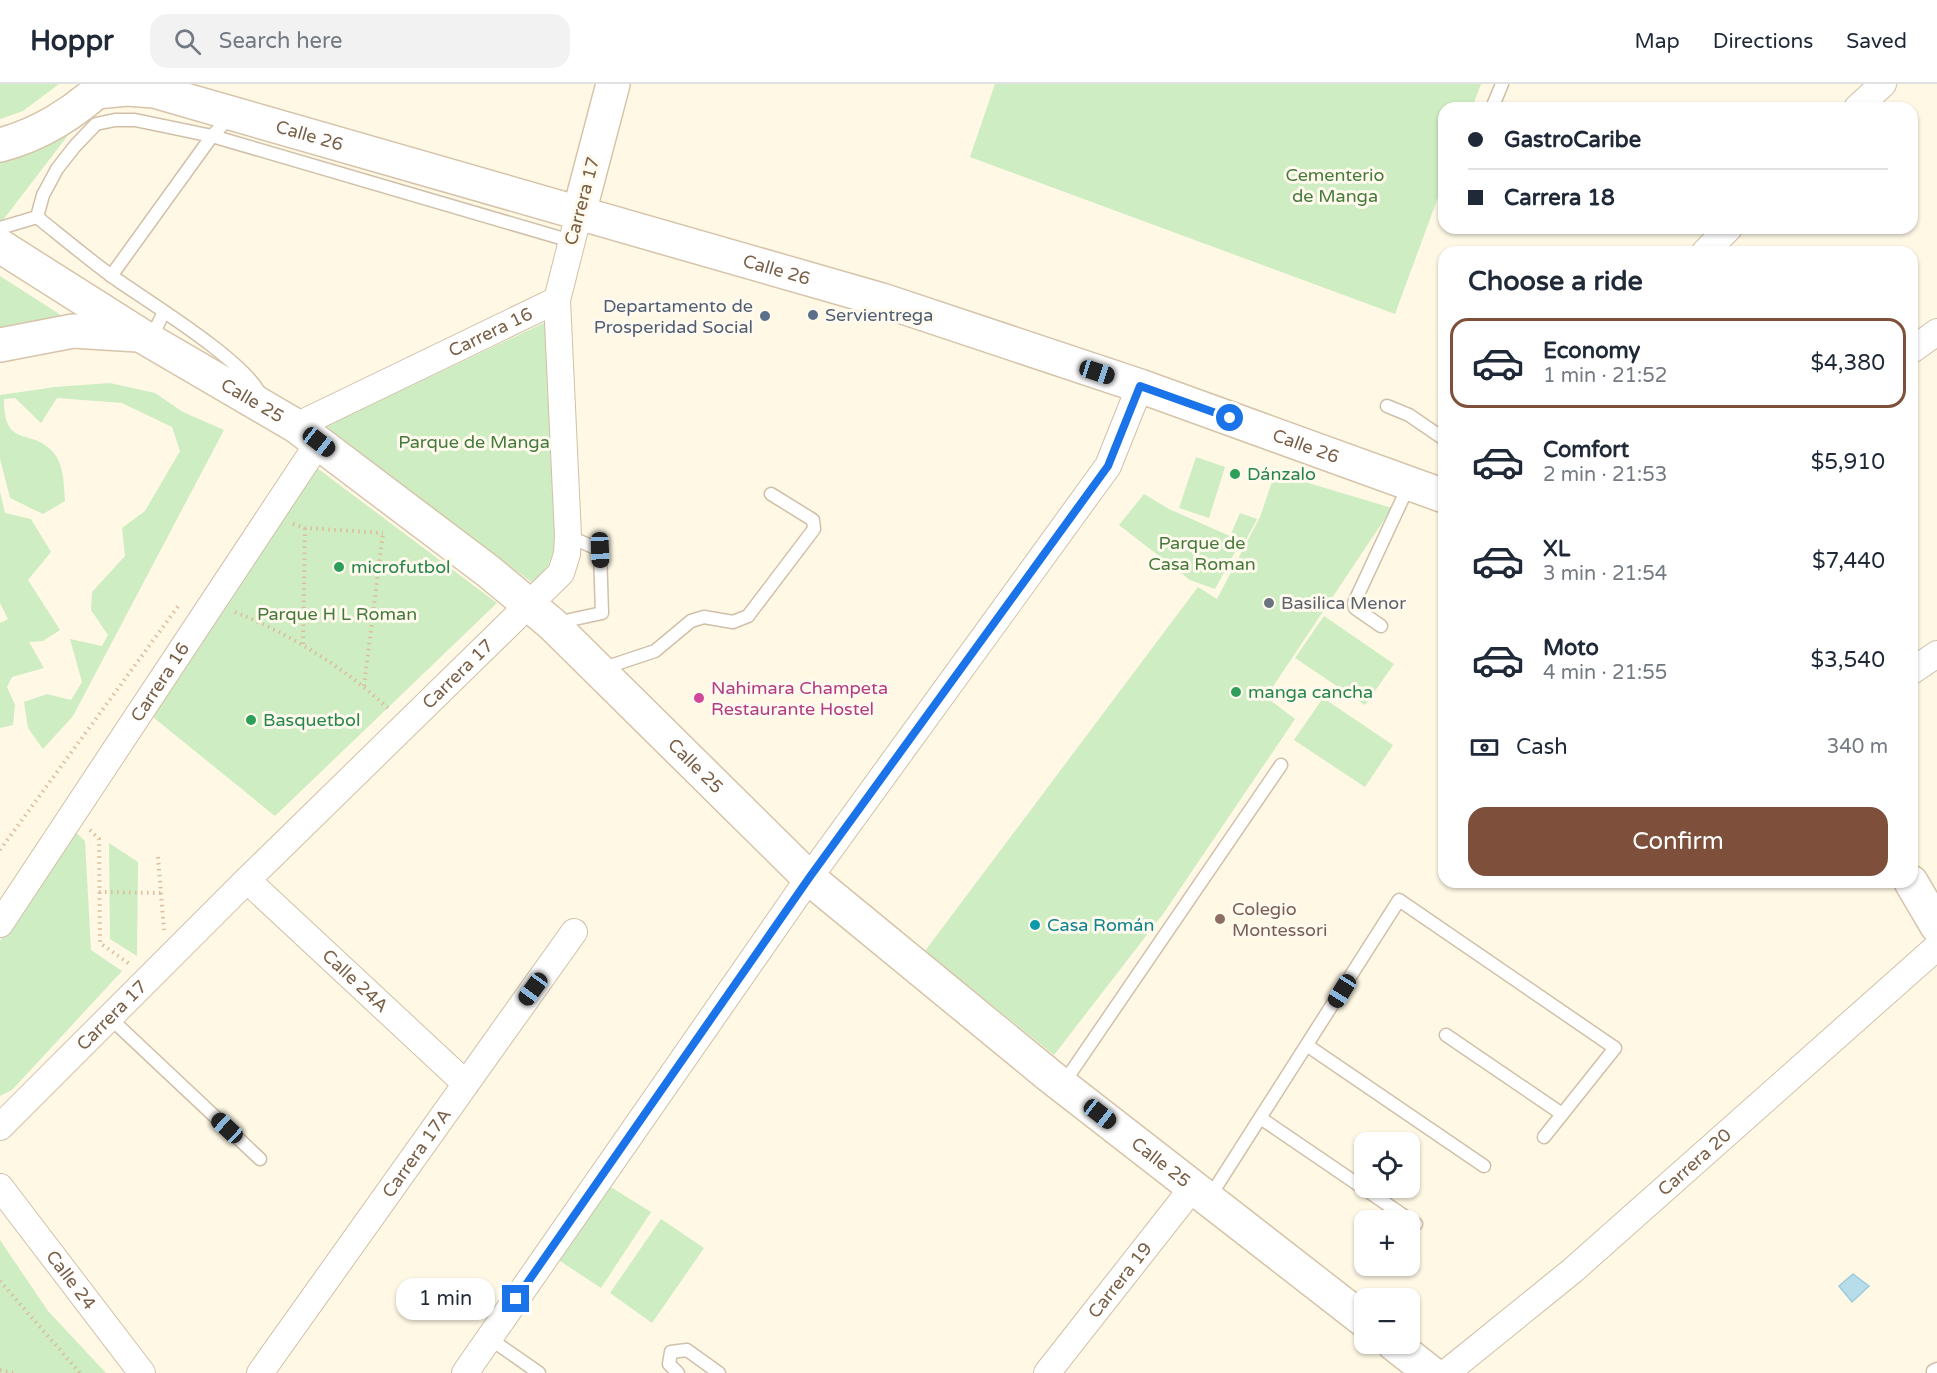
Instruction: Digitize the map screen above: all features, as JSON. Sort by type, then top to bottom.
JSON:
[{"type":"main road","name":"Carrera 17","points":[[575,227],[613,84]]},
{"type":"main road","name":"Calle 26","points":[[101,88],[154,91],[222,125],[575,227],[882,300],[1140,386],[1438,494]]},
{"type":"main road","points":[[0,145],[37,131],[68,114],[101,88]]},
{"type":"main road","name":"Calle 25","points":[[0,246],[152,329],[308,434],[541,614],[809,878],[1062,1085],[1354,1312]]},
{"type":"main road","points":[[0,345],[73,332],[152,329]]},
{"type":"main road","points":[[1915,888],[1937,926]]},
{"type":"main road","points":[[1407,1354],[1431,1373]]},
{"type":"street","points":[[1864,102],[1883,84]]},
{"type":"street","name":"Carrera 17","points":[[0,1127],[247,880],[541,614],[561,573],[567,554],[557,300],[575,227]]},
{"type":"street","name":"Carrera 16","points":[[0,924],[308,434],[557,300]]},
{"type":"street","points":[[1918,346],[1937,332]]},
{"type":"street","points":[[465,1373],[809,878],[1108,466],[1140,386]]},
{"type":"street","points":[[1918,668],[1937,654]]},
{"type":"street","name":"Calle 24A","points":[[247,880],[465,1083]]},
{"type":"street","name":"Carrera 17A","points":[[260,1373],[574,932]]},
{"type":"street","name":"Carrera 20","points":[[1446,1373],[1572,1271],[1937,947]]},
{"type":"street","name":"Calle 24","points":[[0,1187],[142,1373]]},
{"type":"street","name":"Carrera 19","points":[[1047,1373],[1202,1192]]},
{"type":"lane","points":[[1494,102],[1502,84]]},
{"type":"lane","points":[[37,217],[43,195],[57,169],[96,124],[115,120],[135,120],[222,125]]},
{"type":"lane","points":[[111,276],[222,125]]},
{"type":"lane","points":[[0,228],[37,217]]},
{"type":"lane","points":[[37,217],[111,276],[152,329]]},
{"type":"lane","points":[[1387,406],[1409,415],[1438,435]]},
{"type":"lane","points":[[1381,626],[1355,608],[1354,603],[1409,483]]},
{"type":"lane","points":[[600,670],[655,651],[691,621],[704,617],[733,622],[748,615],[814,529],[813,520],[771,494]]},
{"type":"lane","points":[[541,614],[602,613],[600,550],[568,536]]},
{"type":"lane","points":[[1062,1085],[1281,765]]},
{"type":"lane","points":[[1202,1192],[1262,1119],[1399,900],[1616,1048],[1544,1137]]},
{"type":"lane","points":[[110,1018],[260,1159]]},
{"type":"lane","points":[[1446,1035],[1562,1114]]},
{"type":"lane","points":[[1308,1046],[1484,1166]]},
{"type":"lane","points":[[1262,1119],[1395,1210]]},
{"type":"lane","points":[[489,1338],[539,1373]]},
{"type":"lane","points":[[678,1373],[669,1364],[669,1356],[671,1352],[687,1350],[719,1373]]},
{"type":"path","points":[[290,518],[294,526],[305,528],[383,533]]},
{"type":"path","points":[[364,686],[383,533],[388,526]]},
{"type":"path","points":[[303,644],[305,528]]},
{"type":"path","points":[[0,850],[183,600]]},
{"type":"path","points":[[226,609],[265,624],[303,644],[364,686],[392,711]]},
{"type":"path","points":[[85,824],[99,839],[100,943],[134,967],[126,975]]},
{"type":"path","points":[[158,856],[164,933],[173,925]]},
{"type":"path","points":[[99,892],[161,892]]},
{"type":"path","points":[[0,1281],[80,1373]]},
{"type":"path","points":[[0,1370],[13,1373]]},
{"type":"green space","points":[[0,84],[59,84],[23,111],[0,119]]},
{"type":"green space","name":"Cementerio de Manga","points":[[995,84],[1481,84],[1474,102],[1438,102],[1438,197],[1395,314],[970,157]]},
{"type":"green space","points":[[72,130],[0,224],[0,160]]},
{"type":"green space","points":[[0,276],[70,321],[0,335]]},
{"type":"green space","name":"Parque de Manga","points":[[548,321],[557,542],[548,566],[533,583],[322,428]]},
{"type":"green space","points":[[110,383],[155,393],[183,412],[224,430],[73,716],[43,749],[28,728],[24,702],[47,694],[71,700],[82,682],[70,639],[102,646],[108,635],[91,610],[92,592],[125,556],[122,528],[145,511],[180,451],[172,427],[122,403],[57,398],[41,423],[15,398],[4,399],[5,415],[14,432],[45,445],[57,457],[63,475],[65,501],[43,514],[10,498],[0,459],[0,395],[55,387]]},
{"type":"green space","points":[[1196,457],[1225,467],[1209,518],[1179,508]]},
{"type":"green space","name":"Parque H L Roman","points":[[313,465],[497,603],[275,816],[148,713]]},
{"type":"green space","name":"Casa Román","points":[[1275,473],[1392,508],[1266,697],[1295,719],[1163,914],[1054,1055],[925,951],[1198,587],[1217,599],[1260,517]]},
{"type":"green space","points":[[0,492],[5,513],[31,519],[51,552],[28,580],[60,630],[43,641],[29,642],[44,668],[12,677],[7,687],[15,705],[13,725],[0,728],[0,623],[8,619],[0,603]]},
{"type":"green space","name":"Parque de Casa Roman","points":[[1144,494],[1169,509],[1241,541],[1215,589],[1190,580],[1119,525]]},
{"type":"green space","points":[[1240,513],[1257,519],[1245,542],[1231,534]]},
{"type":"green space","points":[[1324,616],[1394,664],[1365,705],[1295,658]]},
{"type":"green space","points":[[1323,698],[1393,745],[1365,787],[1294,740]]},
{"type":"green space","points":[[72,829],[85,841],[91,950],[122,971],[12,1090],[0,1096],[0,941]]},
{"type":"green space","points":[[109,843],[138,862],[137,956],[110,939]]},
{"type":"green space","points":[[606,1184],[651,1212],[601,1288],[557,1259]]},
{"type":"green space","points":[[661,1219],[704,1248],[652,1323],[610,1293]]},
{"type":"green space","points":[[0,1240],[48,1311],[106,1373],[0,1373]]},
{"type":"water","points":[[1853,1274],[1869,1286],[1852,1302],[1839,1286]]},
{"type":"place","name":"Servientrega","points":[[813,315]]},
{"type":"place","name":"Departamento de Prosperidad Social","points":[[765,316]]},
{"type":"place","name":"Dánzalo","points":[[1235,474]]},
{"type":"place","name":"microfutbol","points":[[339,567]]},
{"type":"place","name":"Basilica Menor","points":[[1269,603]]},
{"type":"place","name":"manga cancha","points":[[1236,692]]},
{"type":"place","name":"Nahimara Champeta Restaurante Hostel","points":[[699,698]]},
{"type":"place","name":"Basquetbol","points":[[251,720]]},
{"type":"place","name":"Colegio Montessori","points":[[1220,919]]},
{"type":"place","name":"Casa Román","points":[[1035,925]]},
{"type":"route","points":[[516,1299],[809,878],[1108,466],[1140,386],[1230,418]]}]
